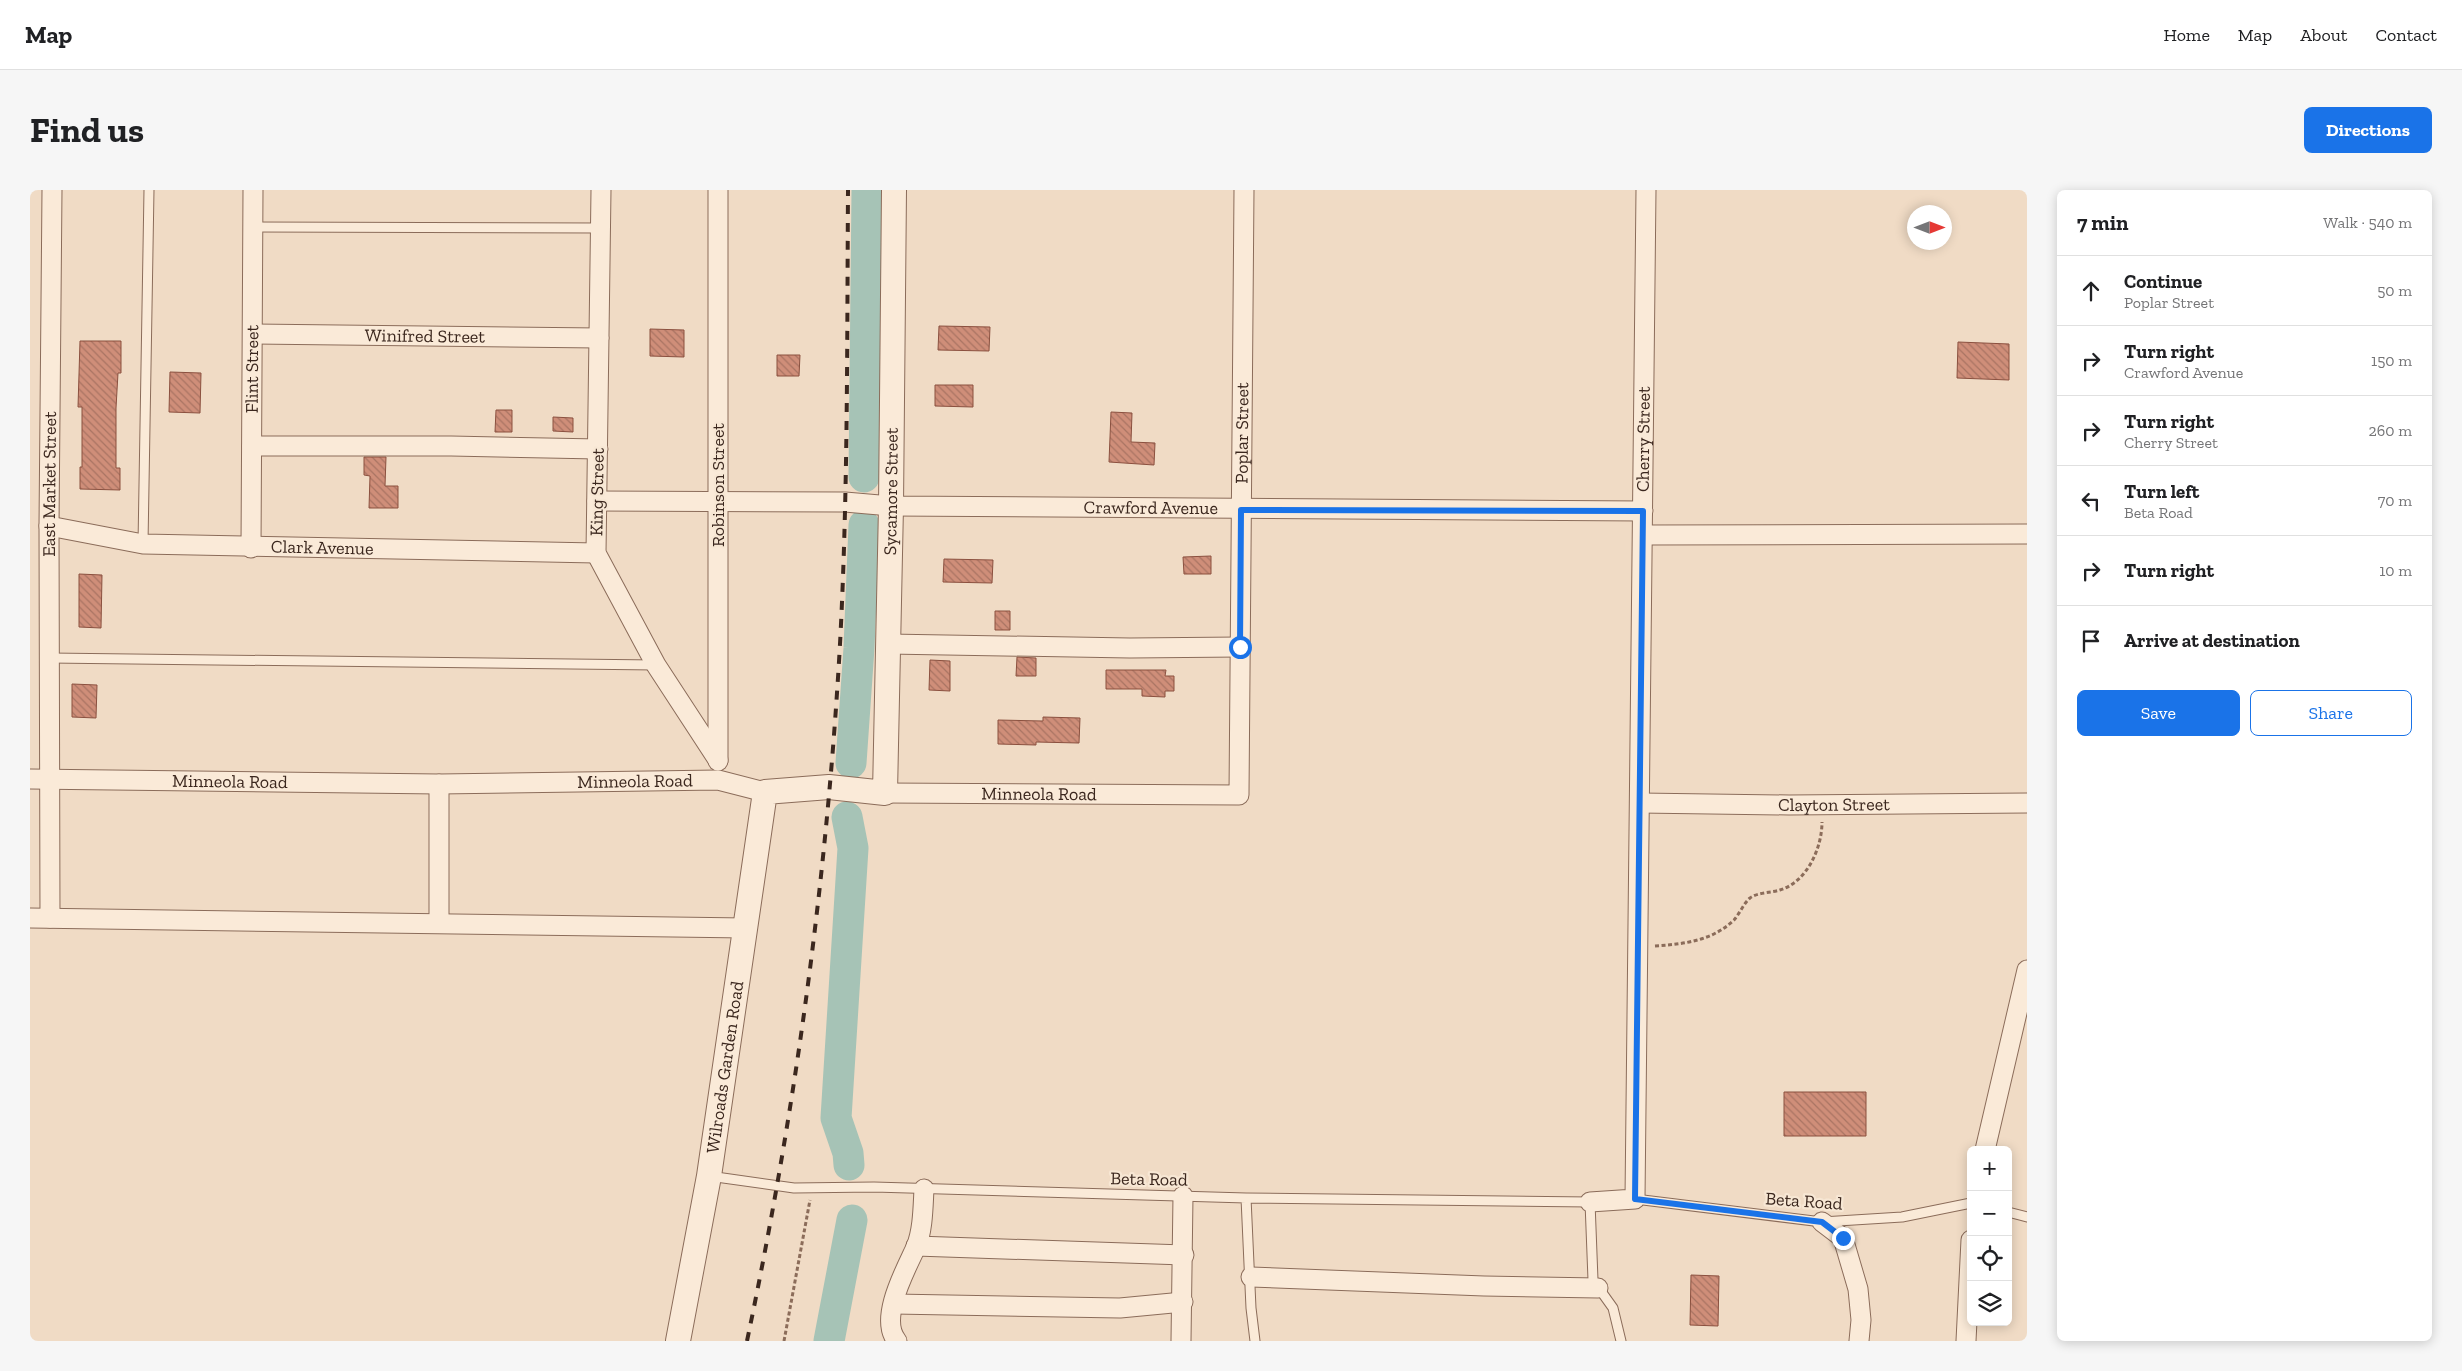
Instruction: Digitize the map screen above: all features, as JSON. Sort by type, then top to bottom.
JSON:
[{"type":"street","name":"East Market Street","points":[[50,918],[49,526],[52,190]]},
{"type":"street","name":"Flint Street","points":[[251,548],[253,190]]},
{"type":"street","name":"King Street","points":[[601,190],[596,553],[656,665],[718,760]]},
{"type":"street","name":"Robinson Street","points":[[718,190],[718,780]]},
{"type":"street","name":"Sycamore Street","points":[[885,793],[891,506],[894,190]]},
{"type":"street","name":"Poplar Street","points":[[1239,795],[1244,190]]},
{"type":"street","name":"Cherry Street","points":[[1635,1199],[1646,190]]},
{"type":"street","name":"Winifred Street","points":[[253,334],[599,338]]},
{"type":"street","points":[[252,446],[451,446],[598,449]]},
{"type":"street","name":"Crawford Avenue","points":[[597,501],[845,502],[891,506],[1241,510],[1643,511]]},
{"type":"street","name":"Clark Avenue","points":[[49,526],[143,544],[251,548],[596,553]]},
{"type":"street","points":[[1643,535],[2027,534]]},
{"type":"street","points":[[888,644],[1130,648],[1240,647]]},
{"type":"street","name":"Minneola Road","points":[[30,779],[439,784],[718,780],[764,792],[829,787],[885,793],[1239,795]]},
{"type":"street","points":[[439,784],[439,923]]},
{"type":"street","name":"Wilroads Garden Road","points":[[678,1341],[709,1176],[764,792]]},
{"type":"street","name":"Clayton Street","points":[[1640,803],[2027,803]]},
{"type":"street","points":[[30,918],[746,928]]},
{"type":"street","points":[[1986,1146],[2027,970]]},
{"type":"street","points":[[897,1341],[893,1336],[892,1317],[894,1304],[897,1288],[908,1259],[916,1246],[923,1211],[924,1189]]},
{"type":"street","points":[[1181,1341],[1184,1255],[1183,1196]]},
{"type":"street","points":[[1590,1202],[1635,1199]]},
{"type":"street","points":[[1822,1222],[1843,1238],[1858,1289],[1861,1320],[1859,1341]]},
{"type":"street","points":[[916,1246],[1184,1255]]},
{"type":"street","points":[[1251,1277],[1484,1286],[1598,1288]]},
{"type":"street","points":[[1966,1341],[1969,1281]]},
{"type":"street","points":[[894,1304],[1120,1308],[1183,1302]]},
{"type":"lane","points":[[143,544],[149,190]]},
{"type":"lane","points":[[253,227],[601,228]]},
{"type":"lane","points":[[49,658],[656,665]]},
{"type":"lane","name":"Beta Road","points":[[709,1176],[786,1187],[813,1188],[924,1189],[1246,1198],[1590,1202]]},
{"type":"lane","points":[[1246,1198],[1251,1308],[1255,1341]]},
{"type":"lane","name":"Beta Road","points":[[1635,1199],[1822,1222],[1902,1217],[1967,1204]]},
{"type":"lane","points":[[1590,1202],[1593,1280],[1613,1308],[1621,1341]]},
{"type":"lane","points":[[2012,1213],[2027,1217]]},
{"type":"path","points":[[1639,946],[1687,944],[1710,936],[1733,920],[1751,898],[1782,890],[1805,874],[1819,845],[1822,804]]},
{"type":"path","points":[[784,1341],[813,1188]]},
{"type":"building","points":[[939,326],[990,327],[989,351],[938,350]]},
{"type":"building","points":[[650,329],[684,330],[684,357],[650,356]]},
{"type":"building","points":[[80,341],[121,341],[121,373],[118,373],[116,408],[116,468],[120,468],[120,490],[80,489],[82,407],[78,407]]},
{"type":"building","points":[[1958,342],[2009,344],[2009,380],[1957,378]]},
{"type":"building","points":[[777,355],[800,355],[799,376],[777,376]]},
{"type":"building","points":[[170,372],[201,373],[200,413],[169,412]]},
{"type":"building","points":[[935,385],[973,385],[973,407],[935,406]]},
{"type":"building","points":[[496,410],[512,410],[512,432],[495,432]]},
{"type":"building","points":[[1111,412],[1132,413],[1131,442],[1155,443],[1154,465],[1109,462]]},
{"type":"building","points":[[553,417],[573,418],[573,432],[553,431]]},
{"type":"building","points":[[364,457],[386,457],[385,486],[398,486],[398,508],[369,508],[370,476],[364,475]]},
{"type":"building","points":[[1211,556],[1211,574],[1184,574],[1183,557]]},
{"type":"building","points":[[944,559],[993,560],[992,583],[943,582]]},
{"type":"building","points":[[79,574],[102,575],[101,628],[79,627]]},
{"type":"building","points":[[995,611],[1010,611],[1010,630],[995,630]]},
{"type":"building","points":[[1017,657],[1036,658],[1036,676],[1016,676]]},
{"type":"building","points":[[930,660],[950,661],[950,691],[929,690]]},
{"type":"building","points":[[1106,670],[1166,670],[1165,676],[1174,676],[1174,691],[1165,691],[1165,697],[1142,696],[1142,689],[1106,689]]},
{"type":"building","points":[[72,684],[97,685],[96,718],[72,717]]},
{"type":"building","points":[[1043,717],[1080,718],[1079,743],[1036,742],[1036,745],[998,744],[998,720],[1043,721]]},
{"type":"building","points":[[1784,1092],[1866,1092],[1866,1136],[1784,1136]]},
{"type":"building","points":[[1691,1275],[1719,1276],[1718,1326],[1690,1325]]},
{"type":"waterway","points":[[864,477],[867,190]]},
{"type":"waterway","points":[[851,763],[859,648],[864,525]]},
{"type":"waterway","points":[[847,817],[853,848],[836,1118],[848,1153],[849,1165]]},
{"type":"waterway","points":[[829,1341],[852,1220]]},
{"type":"railway","points":[[747,1341],[780,1168],[794,1082],[818,907],[827,819],[843,587],[847,417],[848,190]]},
{"type":"route","points":[[1240,647],[1241,510],[1643,511],[1635,1199],[1822,1222],[1843,1238]]}]
